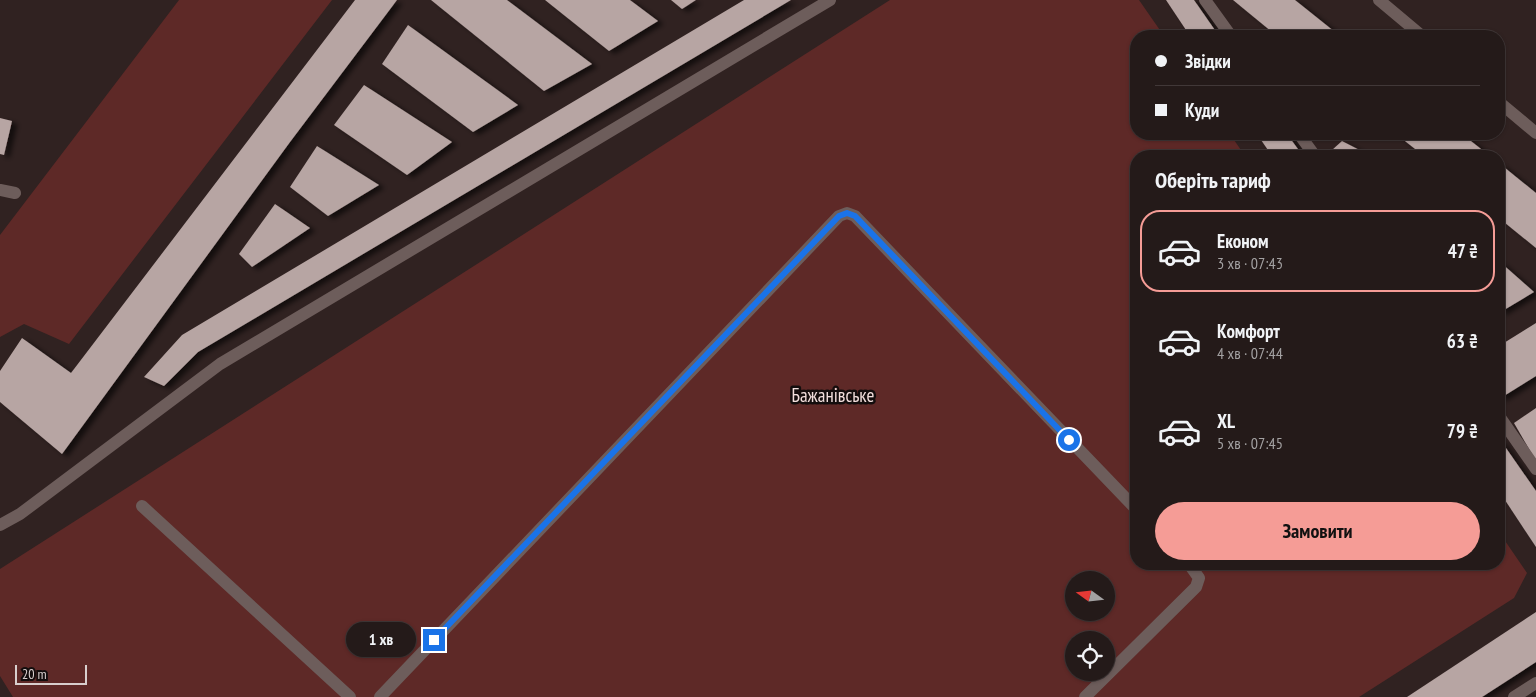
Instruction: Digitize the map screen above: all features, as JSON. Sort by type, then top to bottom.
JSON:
[{"type":"street","points":[[0,525],[20,514],[220,364],[830,0]]},
{"type":"street","points":[[1205,0],[1226,30]]},
{"type":"street","points":[[1379,0],[1415,30]]},
{"type":"street","points":[[1505,107],[1536,133]]},
{"type":"street","points":[[0,190],[15,193]]},
{"type":"street","points":[[380,697],[839,216],[847,213],[855,216],[1130,503]]},
{"type":"street","points":[[1505,424],[1536,468]]},
{"type":"street","points":[[142,506],[350,697]]},
{"type":"street","points":[[1086,697],[1196,587],[1199,578],[1193,570]]},
{"type":"street","points":[[1514,697],[1536,683]]},
{"type":"green space","points":[[179,0],[332,0],[69,344],[24,324],[0,337],[0,235]]},
{"type":"green space","name":"Бажанівське","points":[[890,0],[1139,0],[1160,30],[1130,30],[1130,140],[1234,140],[1241,150],[1130,150],[1130,570],[1505,570],[1505,541],[1527,573],[1514,598],[1359,697],[13,697],[0,676],[0,569]]},
{"type":"building","points":[[355,0],[397,0],[290,142],[62,454],[0,402],[0,371],[22,338],[71,373]]},
{"type":"building","points":[[431,0],[507,0],[592,64],[544,91]]},
{"type":"building","points":[[545,0],[630,0],[658,21],[609,51]]},
{"type":"building","points":[[671,0],[696,0],[682,9]]},
{"type":"building","points":[[744,0],[791,0],[198,352],[164,386],[144,377],[182,335]]},
{"type":"building","points":[[1166,0],[1194,0],[1215,30],[1186,30]]},
{"type":"building","points":[[1233,0],[1295,0],[1332,30],[1270,30]]},
{"type":"building","points":[[408,25],[518,105],[473,132],[382,64]]},
{"type":"building","points":[[364,85],[452,142],[407,175],[334,125]]},
{"type":"building","points":[[0,118],[12,121],[4,155],[0,154]]},
{"type":"building","points":[[1261,140],[1291,140],[1299,150],[1268,150]]},
{"type":"building","points":[[1404,140],[1470,140],[1482,150],[1416,150]]},
{"type":"building","points":[[1342,141],[1359,150],[1332,150]]},
{"type":"building","points":[[317,146],[379,185],[328,216],[290,187]]},
{"type":"building","points":[[1505,168],[1536,193],[1536,248],[1505,223]]},
{"type":"building","points":[[275,204],[310,228],[252,267],[239,254]]},
{"type":"building","points":[[1505,266],[1534,292],[1505,309]]},
{"type":"building","points":[[1536,323],[1536,376],[1505,395],[1505,342]]},
{"type":"building","points":[[1536,408],[1536,461],[1514,423]]},
{"type":"building","points":[[1505,447],[1536,491],[1536,547],[1505,500]]},
{"type":"building","points":[[1536,612],[1536,662],[1482,697],[1407,697]]},
{"type":"route","points":[[434,640],[839,216],[847,213],[855,216],[1069,440]]}]
